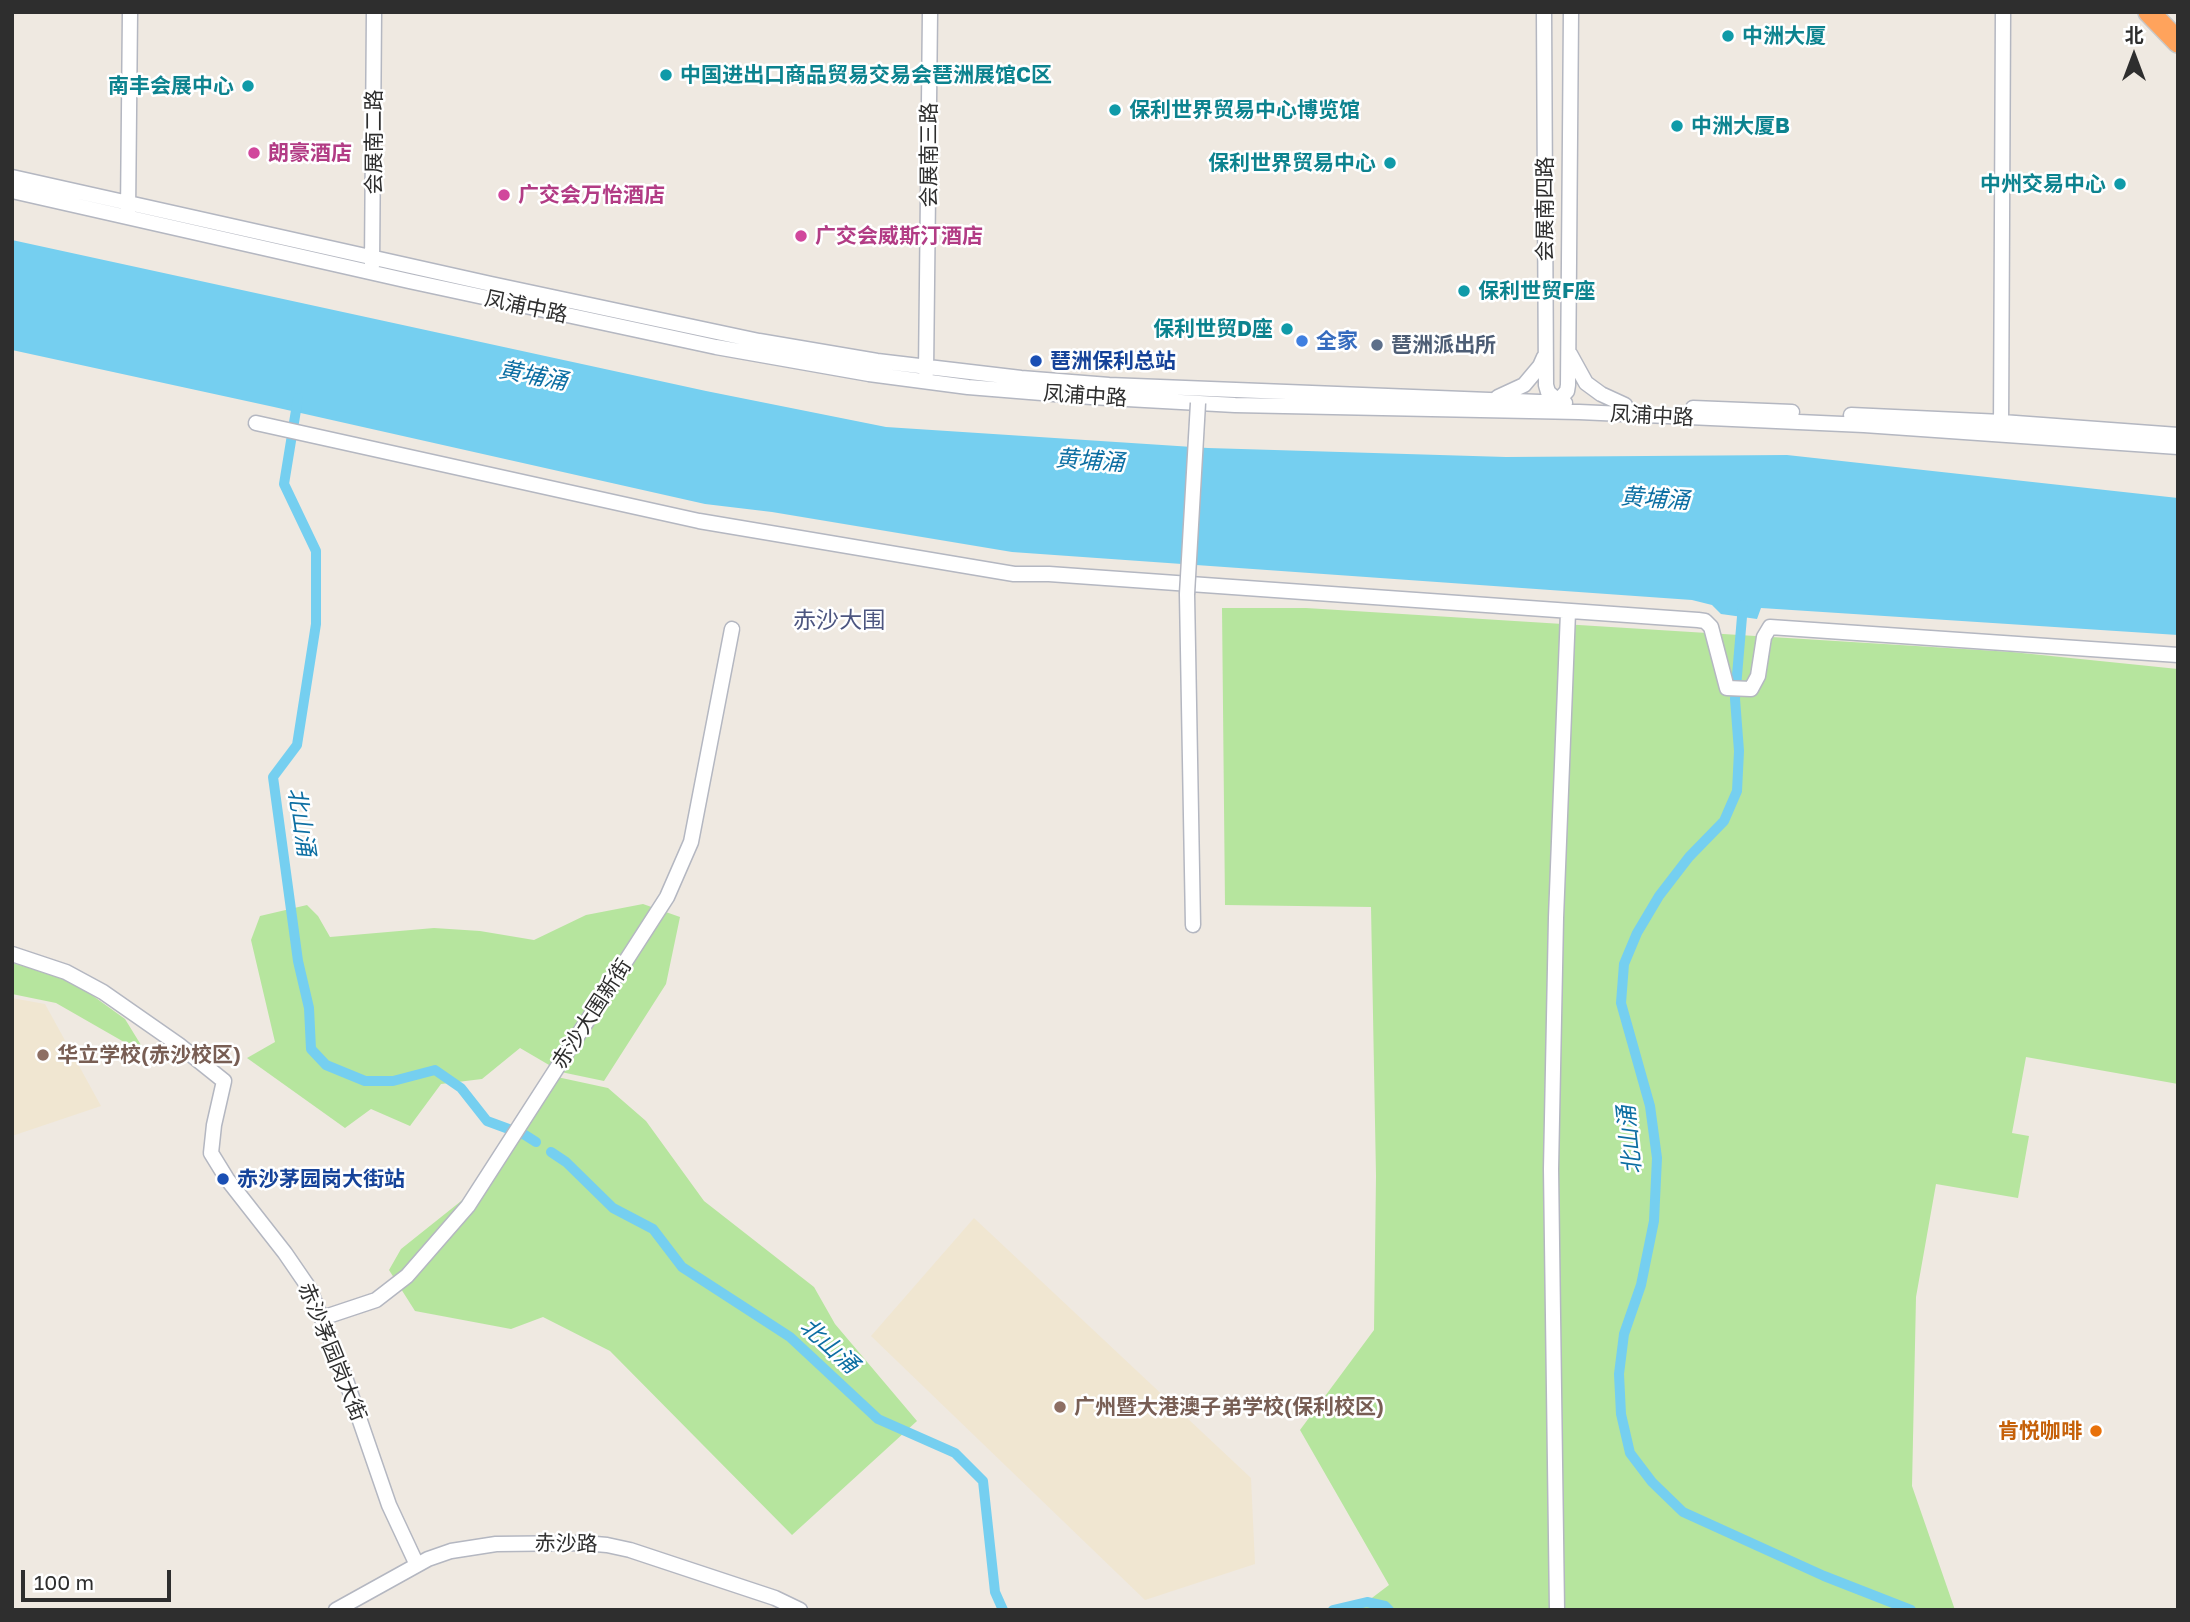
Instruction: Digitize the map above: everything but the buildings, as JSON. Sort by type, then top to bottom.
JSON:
[{"type":"highway","points":[[2149,12],[2178,42]]},
{"type":"street","points":[[128,210],[130,12]]},
{"type":"street","name":"会展南二路","points":[[371,272],[374,12]]},
{"type":"street","name":"会展南三路","points":[[926,374],[930,12]]},
{"type":"street","name":"会展南四路","points":[[1544,12],[1546,385],[1548,392],[1557,402],[1567,391],[1569,352],[1571,12]]},
{"type":"street","points":[[2001,428],[2003,12]]},
{"type":"street","name":"凤浦中路","points":[[12,177],[128,210],[371,272],[815,366],[1134,387],[1625,405],[2001,428],[2178,447]]},
{"type":"street","name":"凤浦中路","points":[[12,191],[128,210],[373,257],[759,341],[877,361],[926,374],[1091,397],[1198,403],[1579,412],[2178,435]]},
{"type":"street","points":[[1489,400],[1524,385],[1540,366],[1546,352]]},
{"type":"street","points":[[1569,352],[1586,383],[1601,394],[1625,405]]},
{"type":"street","points":[[1534,411],[1557,402],[1579,412]]},
{"type":"street","points":[[1193,925],[1186,594],[1198,403]]},
{"type":"street","points":[[256,424],[699,521],[1014,574],[1062,575],[1705,621],[1711,627],[1715,639],[1727,688],[1751,689],[1759,676],[1764,637],[1770,627],[2178,655]]},
{"type":"street","points":[[1557,1610],[1551,1169],[1556,918],[1569,612]]},
{"type":"street","name":"赤沙大围新街","points":[[323,1318],[376,1300],[407,1276],[468,1206],[667,897],[691,842],[732,629]]},
{"type":"street","name":"赤沙茅园岗大街","points":[[12,954],[66,972],[103,992],[179,1045],[224,1082],[211,1139],[214,1158],[299,1272],[323,1318],[386,1498],[417,1565]]},
{"type":"street","name":"赤沙路","points":[[336,1610],[417,1565],[451,1551],[476,1546],[552,1543],[607,1545],[716,1577],[800,1610]]},
{"type":"shaded area","name":"华立学校(赤沙校区)","points":[[12,998],[45,1004],[101,1106],[12,1136]]},
{"type":"shaded area","name":"广州暨大港澳子弟学校(保利校区)","points":[[974,1218],[1251,1478],[1255,1564],[1145,1600],[871,1336]]},
{"type":"green space","points":[[1222,608],[1306,608],[2012,652],[2178,669],[2178,1084],[2026,1057],[2012,1133],[2029,1136],[2018,1198],[1936,1184],[1916,1297],[1912,1486],[1955,1610],[1356,1610],[1389,1585],[1300,1430],[1374,1330],[1376,1176],[1371,907],[1225,905]]},
{"type":"green space","points":[[643,904],[680,917],[666,984],[604,1081],[561,1072],[520,1048],[482,1079],[441,1084],[410,1126],[371,1109],[345,1128],[247,1058],[275,1042],[251,940],[260,916],[307,905],[318,916],[330,937],[434,928],[480,931],[534,940],[586,915]]},
{"type":"green space","points":[[12,963],[64,977],[78,985],[125,1019],[141,1045],[124,1042],[56,1003],[12,994]]},
{"type":"green space","points":[[557,1077],[608,1088],[646,1121],[704,1201],[814,1287],[835,1324],[917,1421],[792,1535],[610,1351],[543,1317],[511,1329],[415,1311],[389,1270],[401,1249],[490,1178]]},
{"type":"water","name":"黄埔涌","points":[[12,240],[706,391],[886,427],[1208,448],[1506,457],[1787,455],[2178,498],[2178,635],[1761,608],[1757,619],[1721,614],[1712,605],[1692,600],[1012,552],[772,512],[705,504],[12,350]]},
{"type":"waterway","name":"北山涌","points":[[298,398],[284,484],[316,551],[316,624],[297,745],[273,777],[298,961],[309,1008],[311,1049],[326,1065],[365,1081],[393,1081],[435,1070],[461,1088],[487,1121],[525,1135],[536,1142]]},
{"type":"waterway","name":"北山涌","points":[[1743,605],[1735,699],[1739,751],[1737,791],[1724,821],[1689,857],[1659,896],[1637,933],[1624,964],[1621,1003],[1650,1106],[1657,1158],[1654,1221],[1641,1285],[1624,1334],[1619,1374],[1621,1414],[1630,1453],[1652,1482],[1683,1512],[1824,1576],[1911,1610]]},
{"type":"waterway","name":"北山涌","points":[[551,1152],[566,1162],[613,1208],[653,1229],[682,1267],[790,1337],[878,1419],[955,1453],[983,1481],[995,1592],[1003,1610]]},
{"type":"waterway","name":"北山涌","points":[[1333,1610],[1367,1602],[1385,1606],[1389,1610]]},
{"type":"place","name":"中洲大厦","points":[[1728,36]]},
{"type":"place","name":"中国进出口商品贸易交易会琶洲展馆C区","points":[[666,75]]},
{"type":"place","name":"南丰会展中心","points":[[248,86]]},
{"type":"place","name":"保利世界贸易中心博览馆","points":[[1115,110]]},
{"type":"place","name":"中洲大厦B","points":[[1677,126]]},
{"type":"place","name":"朗豪酒店","points":[[254,153]]},
{"type":"place","name":"保利世界贸易中心","points":[[1390,163]]},
{"type":"place","name":"中州交易中心","points":[[2120,184]]},
{"type":"place","name":"广交会万怡酒店","points":[[504,195]]},
{"type":"place","name":"广交会威斯汀酒店","points":[[801,236]]},
{"type":"place","name":"保利世贸F座","points":[[1464,291]]},
{"type":"place","name":"保利世贸D座","points":[[1287,329]]},
{"type":"place","name":"全家","points":[[1302,341]]},
{"type":"place","name":"琶洲派出所","points":[[1377,345]]},
{"type":"place","name":"琶洲保利总站","points":[[1036,361]]},
{"type":"place","name":"华立学校(赤沙校区)","points":[[43,1055]]},
{"type":"place","name":"赤沙茅园岗大街站","points":[[223,1179]]},
{"type":"place","name":"广州暨大港澳子弟学校(保利校区)","points":[[1060,1407]]},
{"type":"place","name":"肯悦咖啡","points":[[2096,1431]]},
{"type":"district","name":"赤沙大围","points":[[839,621]]}]
